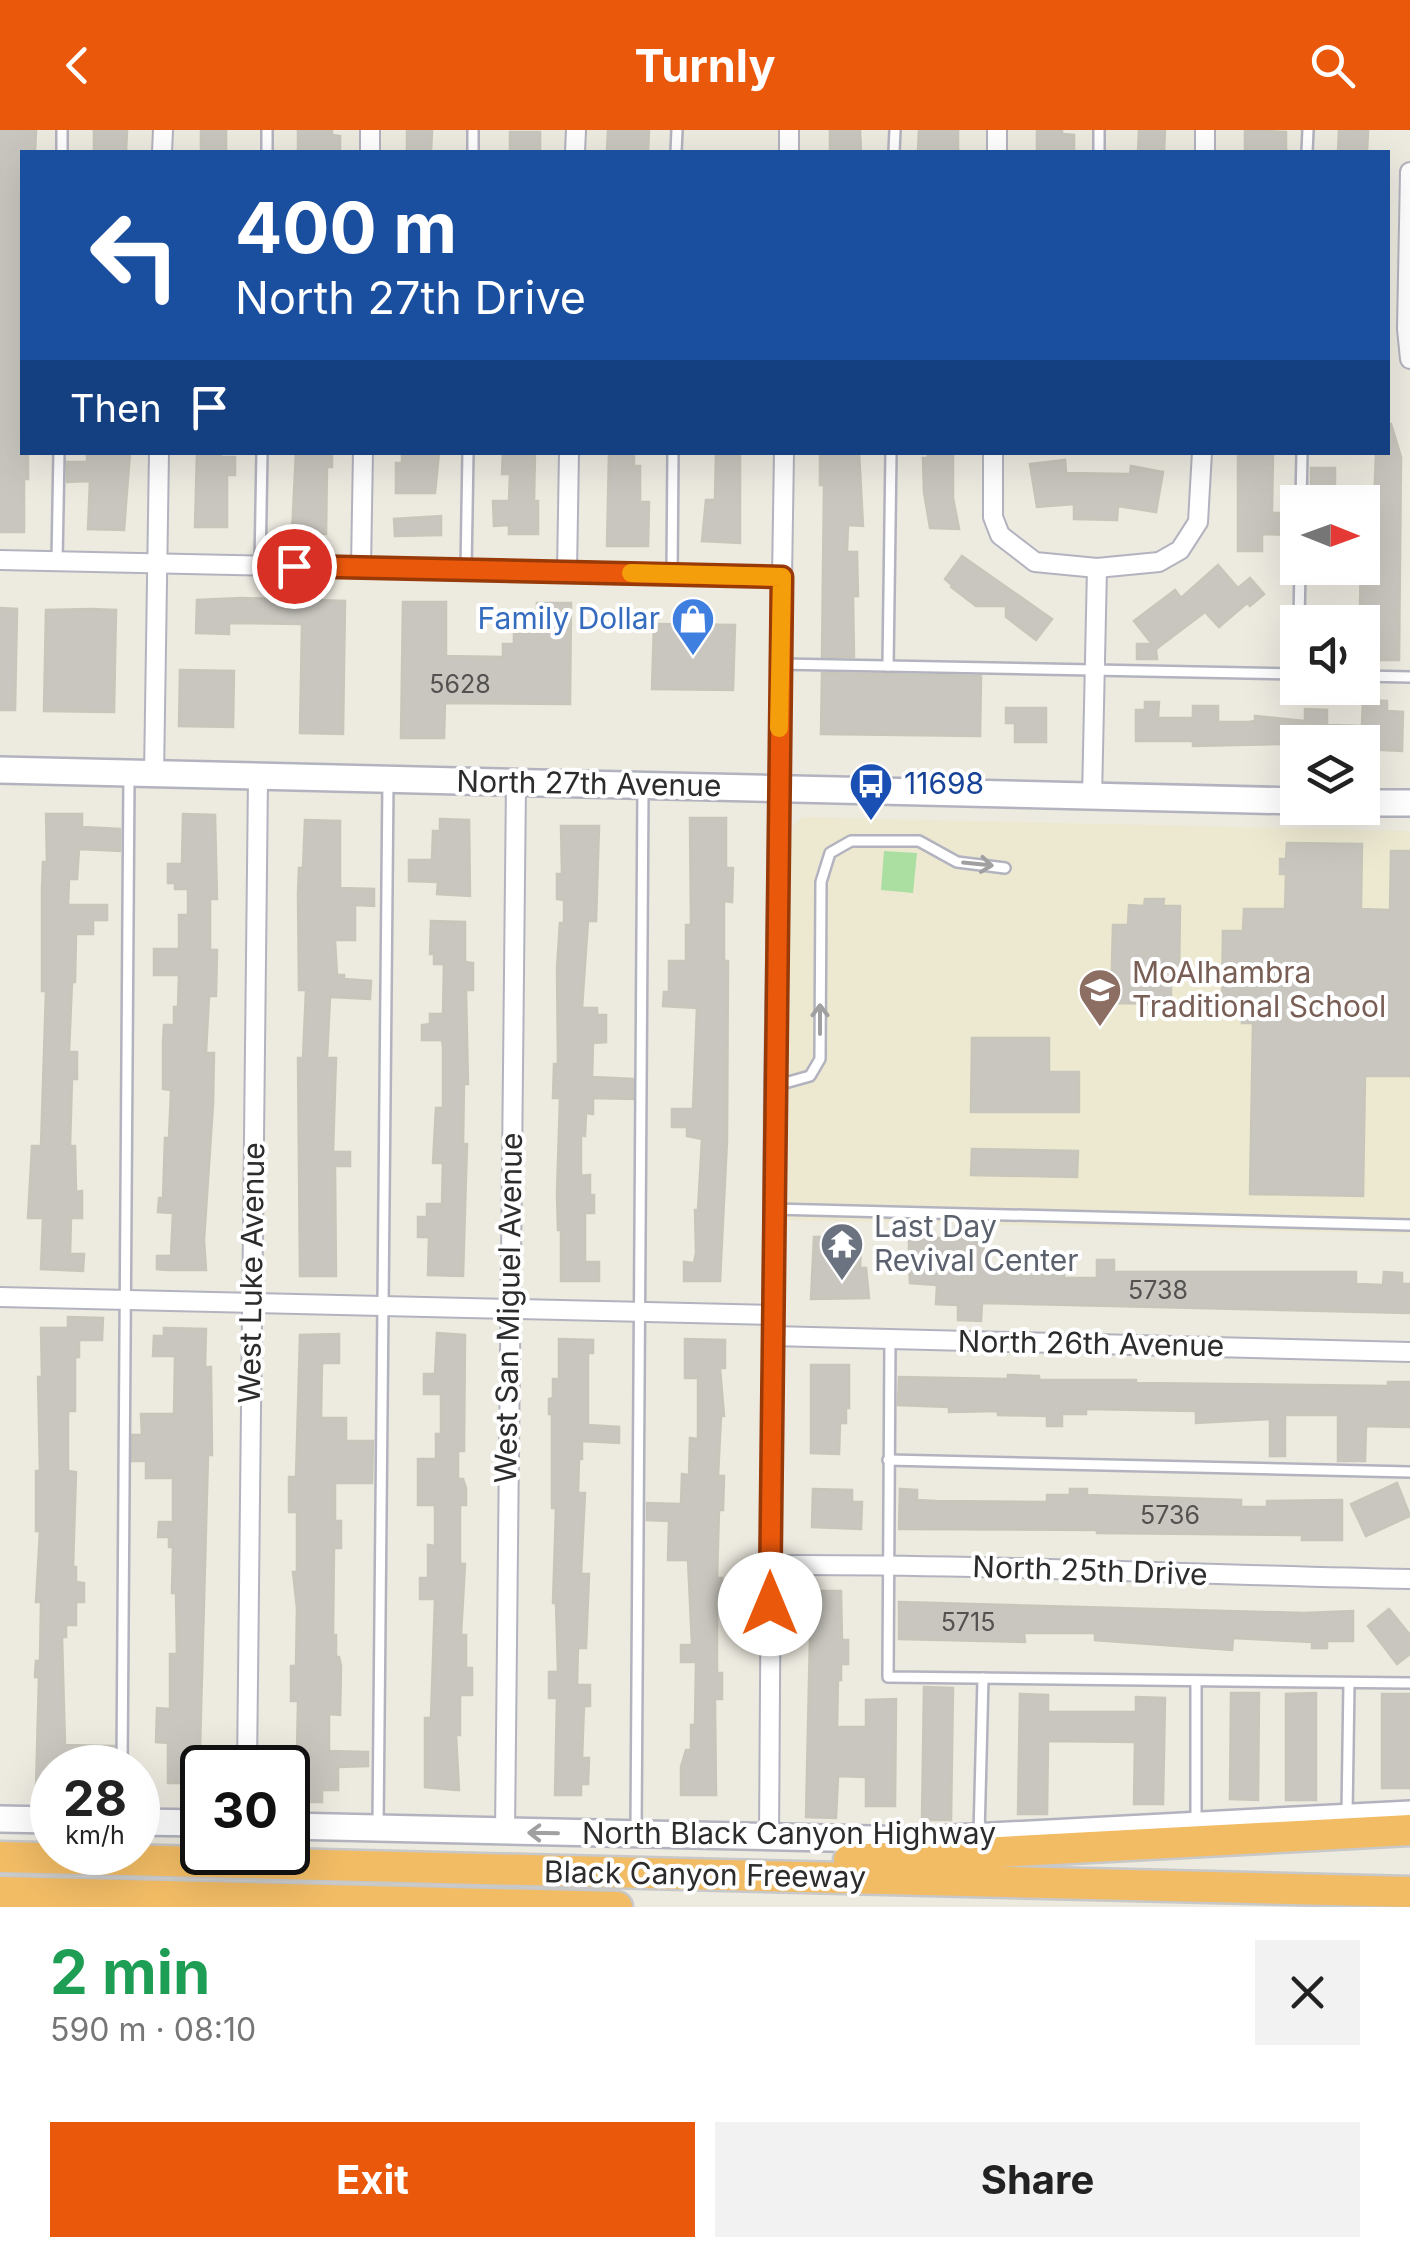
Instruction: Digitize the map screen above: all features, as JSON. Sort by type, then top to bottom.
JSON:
[{"type":"highway","points":[[742,1876],[839,1861],[1410,1830]]},
{"type":"highway","name":"Black Canyon Freeway","points":[[0,1857],[1410,1892]]},
{"type":"highway","points":[[0,1877],[1256,1907]]},
{"type":"highway","points":[[0,1892],[617,1907]]},
{"type":"main road","name":"North 27th Avenue","points":[[0,770],[1280,802]]},
{"type":"main road","points":[[1380,803],[1410,804]]},
{"type":"main road","name":"North Black Canyon Highway","points":[[310,1826],[840,1841],[979,1838],[1410,1814]]},
{"type":"main road","points":[[0,1819],[30,1820]]},
{"type":"street","points":[[1410,172],[1410,359]]},
{"type":"street","points":[[142,775],[157,563],[159,455]]},
{"type":"street","points":[[360,567],[363,455]]},
{"type":"street","points":[[567,572],[570,455]]},
{"type":"street","points":[[769,1838],[772,1209],[784,455]]},
{"type":"street","points":[[993,455],[993,517],[1000,535],[1035,562],[1097,568],[1160,562],[1180,550],[1198,522],[1202,455]]},
{"type":"street","points":[[0,560],[782,577]]},
{"type":"street","points":[[1092,798],[1097,568]]},
{"type":"street","name":"West Luke Avenue","points":[[247,1745],[258,778]]},
{"type":"street","name":"West San Miguel Avenue","points":[[505,1832],[516,783]]},
{"type":"street","points":[[0,1297],[772,1315]]},
{"type":"street","name":"North 26th Avenue","points":[[772,1336],[1410,1352]]},
{"type":"street","name":"North 25th Drive","points":[[770,1565],[888,1564],[1410,1580]]},
{"type":"lane","points":[[58,455],[58,561]]},
{"type":"lane","points":[[260,565],[262,455]]},
{"type":"lane","points":[[466,570],[468,455]]},
{"type":"lane","points":[[672,574],[673,455]]},
{"type":"lane","points":[[888,666],[891,455]]},
{"type":"lane","points":[[1301,485],[1302,455]]},
{"type":"lane","points":[[780,664],[1280,674]]},
{"type":"lane","points":[[1380,676],[1410,677]]},
{"type":"lane","points":[[122,1745],[125,1300],[142,775]]},
{"type":"lane","points":[[378,1828],[388,780]]},
{"type":"lane","points":[[636,1834],[643,786]]},
{"type":"lane","points":[[774,1086],[810,1076],[820,1060],[821,882],[830,853],[851,841],[920,841],[957,862],[1005,868]]},
{"type":"lane","points":[[772,1209],[1410,1226]]},
{"type":"lane","points":[[890,1338],[888,1677],[1410,1683]]},
{"type":"lane","points":[[888,1460],[1410,1472]]},
{"type":"lane","points":[[979,1838],[983,1678]]},
{"type":"lane","points":[[1196,1680],[1196,1823]]},
{"type":"lane","points":[[1347,1816],[1349,1682]]},
{"type":"shaded area","name":"MoAlhambra Traditional School","points":[[803,817],[1410,831],[1410,1234],[788,1220],[791,836],[793,825]]},
{"type":"green space","points":[[884,851],[917,853],[913,893],[881,890]]},
{"type":"building","points":[[0,130],[36,130],[35,150],[20,150],[20,455],[28,455],[24,532],[0,532]]},
{"type":"building","points":[[94,130],[127,130],[126,150],[94,150]]},
{"type":"building","points":[[201,130],[226,130],[226,150],[201,150]]},
{"type":"building","points":[[298,130],[332,130],[332,135],[340,136],[340,150],[298,150]]},
{"type":"building","points":[[407,130],[432,130],[431,150],[407,150]]},
{"type":"building","points":[[608,130],[649,130],[648,150],[607,150]]},
{"type":"building","points":[[830,130],[860,130],[861,150],[830,150]]},
{"type":"building","points":[[919,130],[958,130],[958,150],[918,150]]},
{"type":"building","points":[[1037,130],[1062,130],[1062,134],[1074,135],[1074,150],[1037,150]]},
{"type":"building","points":[[1139,130],[1165,130],[1164,150],[1138,150]]},
{"type":"building","points":[[1245,130],[1286,132],[1286,150],[1245,150]]},
{"type":"building","points":[[1339,130],[1368,130],[1367,150],[1338,150]]},
{"type":"building","points":[[510,132],[540,132],[540,150],[510,150]]},
{"type":"building","points":[[1391,424],[1401,457],[1399,660],[1380,660],[1380,605],[1360,605],[1360,585],[1380,585],[1380,485],[1375,485],[1376,455],[1390,455]]},
{"type":"building","points":[[87,455],[130,455],[124,530],[88,529],[90,481],[67,482],[67,462],[87,462]]},
{"type":"building","points":[[197,455],[235,457],[235,475],[227,475],[227,527],[195,527]]},
{"type":"building","points":[[296,455],[332,455],[332,467],[327,467],[326,534],[292,533]]},
{"type":"building","points":[[402,455],[439,455],[435,493],[396,493],[396,463],[402,463]]},
{"type":"building","points":[[503,455],[535,455],[538,534],[509,534],[509,525],[494,526],[493,501],[509,501],[510,474],[502,474]]},
{"type":"building","points":[[609,455],[634,455],[634,466],[640,466],[640,502],[649,502],[648,546],[607,546]]},
{"type":"building","points":[[716,455],[740,455],[740,543],[702,541],[706,500],[715,500]]},
{"type":"building","points":[[820,455],[859,455],[863,526],[848,525],[847,552],[857,552],[854,657],[822,657],[824,485],[820,485]]},
{"type":"building","points":[[953,455],[953,498],[959,529],[930,528],[923,458]]},
{"type":"building","points":[[1238,455],[1273,455],[1272,513],[1280,513],[1280,535],[1262,534],[1262,551],[1238,551]]},
{"type":"building","points":[[1065,460],[1066,473],[1130,474],[1131,466],[1163,472],[1156,512],[1118,506],[1117,520],[1074,519],[1074,504],[1037,507],[1030,464]]},
{"type":"building","points":[[1311,468],[1335,468],[1335,485],[1311,485]]},
{"type":"building","points":[[441,516],[441,535],[395,536],[394,519]]},
{"type":"building","points":[[962,556],[1052,619],[1036,640],[1006,617],[1006,606],[976,606],[951,587],[945,579]]},
{"type":"building","points":[[1218,565],[1238,588],[1250,578],[1264,594],[1219,627],[1205,612],[1156,649],[1157,659],[1137,659],[1137,644],[1152,644],[1134,621],[1175,590],[1181,598]]},
{"type":"building","points":[[197,600],[345,601],[343,734],[300,733],[302,624],[229,623],[229,634],[196,633]]},
{"type":"building","points":[[403,602],[446,602],[446,656],[503,657],[503,644],[514,644],[514,634],[536,634],[537,603],[571,603],[570,704],[445,703],[444,738],[401,738]]},
{"type":"building","points":[[0,608],[17,609],[15,710],[0,710]]},
{"type":"building","points":[[46,610],[116,610],[114,712],[44,711]]},
{"type":"building","name":"Family Dollar","points":[[654,624],[735,625],[733,690],[652,689]]},
{"type":"building","points":[[180,670],[234,671],[233,727],[179,726]]},
{"type":"building","points":[[822,673],[981,676],[980,736],[821,734]]},
{"type":"building","points":[[1387,701],[1387,711],[1403,712],[1402,751],[1380,750],[1380,725],[1362,725],[1363,705]]},
{"type":"building","points":[[1145,702],[1159,702],[1158,718],[1193,718],[1193,706],[1218,706],[1218,722],[1255,721],[1255,716],[1305,721],[1305,709],[1327,710],[1327,725],[1280,725],[1280,744],[1193,746],[1193,741],[1136,741],[1136,710],[1145,710]]},
{"type":"building","points":[[1006,708],[1046,708],[1046,742],[1015,742],[1015,723],[1006,723]]},
{"type":"building","points":[[46,814],[82,814],[82,827],[120,829],[120,851],[79,849],[77,879],[69,879],[68,905],[107,905],[107,920],[93,920],[93,934],[76,934],[72,982],[69,1052],[77,1052],[77,1079],[72,1079],[70,1146],[75,1146],[76,1192],[82,1191],[82,1218],[71,1218],[70,1254],[84,1254],[83,1271],[41,1269],[43,1218],[28,1218],[32,1146],[41,1146]]},
{"type":"building","points":[[183,814],[215,815],[217,899],[210,899],[210,950],[217,950],[216,996],[209,996],[206,1053],[214,1053],[204,1240],[206,1270],[157,1269],[157,1256],[171,1256],[173,1213],[158,1212],[159,1198],[163,1198],[171,1090],[163,1089],[164,1025],[174,1025],[179,975],[154,975],[154,949],[179,949],[179,915],[188,915],[188,889],[175,889],[175,883],[168,883],[168,864],[182,864]]},
{"type":"building","points":[[690,818],[726,818],[726,868],[733,868],[732,902],[724,901],[724,961],[728,961],[727,1141],[720,1281],[684,1281],[684,1262],[694,1263],[696,1253],[695,1210],[702,1139],[687,1136],[687,1127],[672,1127],[672,1109],[693,1109],[697,1008],[663,1006],[664,992],[669,992],[669,961],[686,961],[686,925],[691,925]]},
{"type":"building","points":[[440,819],[469,820],[470,896],[437,894],[438,882],[409,881],[409,860],[432,860],[433,831],[440,831]]},
{"type":"building","points":[[305,820],[340,821],[340,888],[374,889],[374,906],[355,905],[355,940],[335,940],[337,975],[371,981],[370,999],[330,997],[327,1058],[336,1058],[333,1152],[350,1152],[350,1166],[335,1166],[336,1276],[300,1276],[298,1058],[303,1058],[306,990],[299,990],[298,894]]},
{"type":"building","points":[[561,826],[599,826],[596,921],[588,921],[582,1008],[597,1008],[597,1015],[606,1015],[606,1042],[593,1043],[592,1077],[633,1079],[633,1099],[593,1098],[593,1114],[586,1113],[585,1136],[581,1135],[581,1176],[590,1175],[590,1195],[594,1195],[594,1213],[585,1213],[585,1262],[599,1262],[599,1281],[561,1281],[557,1193],[560,1098],[553,1098],[554,1064],[558,1064],[557,968],[560,923],[564,923],[564,900],[557,899],[557,874],[562,874]]},
{"type":"building","points":[[1287,843],[1362,844],[1361,909],[1390,910],[1391,851],[1410,851],[1410,1076],[1365,1076],[1363,1196],[1250,1194],[1253,1023],[1242,1023],[1242,1002],[1222,1001],[1223,931],[1243,931],[1244,909],[1285,909],[1286,874],[1280,874],[1280,859],[1286,859]]},
{"type":"building","points":[[1145,899],[1164,899],[1163,906],[1180,906],[1179,978],[1171,978],[1171,1004],[1111,1003],[1113,925],[1128,925],[1129,905],[1144,906]]},
{"type":"building","points":[[431,921],[465,922],[465,962],[473,963],[473,990],[466,990],[463,1276],[428,1275],[429,1237],[418,1237],[418,1217],[427,1217],[427,1204],[442,1204],[443,1163],[433,1163],[436,1108],[443,1108],[443,1047],[442,1040],[422,1040],[422,1025],[430,1024],[430,1014],[443,1014],[444,964],[434,964],[434,954],[430,954]]},
{"type":"building","points":[[972,1038],[1049,1038],[1049,1072],[1079,1072],[1079,1112],[971,1112]]},
{"type":"building","points":[[972,1149],[1078,1151],[1077,1177],[971,1175]]},
{"type":"building","points":[[956,1225],[976,1225],[976,1236],[984,1236],[983,1265],[1064,1270],[1064,1278],[1097,1278],[1097,1260],[1114,1260],[1114,1272],[1356,1272],[1356,1284],[1383,1285],[1384,1272],[1402,1273],[1402,1284],[1410,1284],[1410,1313],[982,1303],[981,1321],[958,1320],[958,1305],[936,1304],[937,1285],[910,1283],[909,1265],[909,1238],[956,1238]]},
{"type":"building","points":[[814,1237],[861,1237],[860,1268],[866,1268],[869,1298],[811,1299]]},
{"type":"building","points":[[68,1317],[103,1318],[102,1340],[79,1340],[79,1357],[75,1357],[75,1411],[68,1411],[68,1471],[76,1472],[73,1567],[76,1582],[84,1583],[84,1602],[76,1602],[76,1625],[66,1625],[66,1637],[62,1637],[65,1745],[37,1745],[39,1677],[35,1677],[36,1661],[40,1661],[41,1602],[36,1602],[40,1531],[36,1531],[36,1471],[40,1471],[41,1328],[68,1328]]},
{"type":"building","points":[[164,1328],[206,1329],[205,1367],[211,1367],[212,1455],[208,1455],[200,1745],[180,1745],[180,1783],[168,1783],[168,1743],[156,1742],[157,1708],[170,1709],[170,1654],[177,1654],[173,1547],[169,1547],[169,1537],[158,1537],[159,1522],[173,1522],[173,1478],[146,1478],[146,1461],[132,1461],[132,1435],[142,1435],[141,1414],[174,1414],[175,1356],[153,1356],[154,1336],[164,1336]]},
{"type":"building","points":[[437,1333],[465,1335],[464,1451],[458,1451],[458,1479],[463,1479],[466,1488],[466,1505],[460,1505],[460,1564],[465,1564],[461,1635],[466,1635],[466,1668],[472,1668],[472,1695],[460,1695],[460,1735],[456,1735],[459,1790],[425,1787],[425,1718],[431,1718],[435,1599],[420,1599],[420,1578],[428,1578],[428,1545],[435,1546],[435,1505],[418,1505],[418,1459],[436,1459],[436,1434],[441,1434],[441,1394],[424,1394],[424,1374],[435,1374]]},
{"type":"building","points":[[339,1334],[339,1363],[322,1363],[321,1418],[346,1418],[346,1441],[373,1441],[372,1483],[335,1483],[335,1521],[341,1521],[341,1548],[334,1548],[333,1635],[341,1666],[340,1715],[329,1714],[329,1751],[368,1752],[368,1766],[338,1767],[338,1790],[322,1790],[322,1802],[310,1802],[310,1745],[297,1745],[298,1701],[291,1701],[291,1666],[296,1666],[293,1572],[297,1572],[297,1512],[289,1512],[289,1477],[296,1477],[300,1335]]},
{"type":"building","points":[[559,1339],[593,1340],[593,1353],[588,1353],[588,1425],[619,1427],[619,1443],[582,1441],[579,1459],[578,1493],[585,1493],[581,1574],[589,1574],[586,1648],[578,1648],[577,1685],[590,1685],[590,1706],[584,1706],[582,1758],[589,1758],[588,1784],[581,1784],[581,1795],[555,1795],[557,1698],[549,1698],[549,1672],[558,1672],[553,1603],[556,1508],[552,1508],[549,1399],[553,1398],[553,1379],[559,1379]]},
{"type":"building","points":[[685,1339],[725,1340],[725,1368],[720,1368],[724,1416],[718,1476],[724,1476],[717,1578],[722,1578],[723,1605],[717,1605],[717,1673],[722,1673],[722,1699],[715,1699],[716,1795],[681,1795],[681,1767],[686,1750],[691,1750],[691,1725],[695,1725],[696,1662],[681,1662],[681,1645],[692,1645],[688,1560],[668,1560],[669,1521],[647,1520],[647,1503],[681,1504],[682,1474],[689,1475],[690,1438],[698,1439],[698,1378],[685,1378]]},
{"type":"building","points":[[811,1365],[849,1365],[849,1408],[846,1423],[840,1423],[839,1454],[811,1453]]},
{"type":"building","points":[[1008,1375],[1039,1376],[1039,1380],[1136,1383],[1388,1386],[1388,1382],[1410,1382],[1410,1427],[1366,1426],[1365,1461],[1338,1461],[1338,1415],[1285,1415],[1285,1456],[1270,1456],[1270,1419],[1196,1423],[1196,1411],[1086,1409],[1086,1414],[1062,1414],[1062,1426],[1047,1426],[1047,1416],[949,1412],[949,1407],[898,1405],[899,1377],[1008,1379]]},
{"type":"building","points":[[1397,1483],[1410,1516],[1366,1536],[1351,1504]]},
{"type":"building","points":[[813,1489],[852,1490],[852,1502],[862,1502],[861,1529],[812,1527]]},
{"type":"building","points":[[900,1489],[917,1490],[917,1500],[936,1501],[1047,1502],[1047,1495],[1070,1495],[1070,1489],[1087,1489],[1087,1495],[1241,1500],[1241,1507],[1267,1507],[1267,1501],[1342,1500],[1342,1540],[1302,1540],[1302,1535],[899,1529]]},
{"type":"building","points":[[811,1591],[841,1591],[842,1640],[848,1640],[848,1664],[841,1664],[838,1680],[837,1727],[866,1727],[866,1700],[896,1699],[895,1806],[866,1806],[866,1777],[838,1776],[836,1818],[806,1817]]},
{"type":"building","points":[[899,1602],[1353,1611],[1353,1641],[1327,1641],[1327,1648],[1312,1648],[1312,1642],[1233,1638],[1232,1650],[1095,1640],[1095,1633],[1024,1633],[1025,1642],[899,1639]]},
{"type":"building","points":[[1389,1609],[1410,1635],[1410,1654],[1397,1664],[1368,1626]]},
{"type":"building","points":[[924,1687],[953,1688],[951,1820],[922,1820]]},
{"type":"building","points":[[1231,1693],[1259,1693],[1258,1800],[1230,1799]]},
{"type":"building","points":[[1316,1693],[1316,1800],[1286,1800],[1286,1694]]},
{"type":"building","points":[[1020,1694],[1048,1695],[1048,1712],[1136,1712],[1136,1697],[1165,1698],[1163,1804],[1134,1804],[1135,1742],[1048,1741],[1047,1814],[1018,1814]]},
{"type":"building","points":[[1382,1694],[1410,1694],[1410,1788],[1382,1788]]},
{"type":"slow traffic","points":[[631,573],[782,577],[779,728]]},
{"type":"place","name":"Family Dollar","points":[[693,657]]},
{"type":"place","name":"11698","points":[[871,822]]},
{"type":"place","name":"MoAlhambra Traditional School","points":[[1100,1028]]},
{"type":"place","name":"Last Day Revival Center","points":[[842,1282]]},
{"type":"route","points":[[294,566],[782,577],[770,1604]]}]
